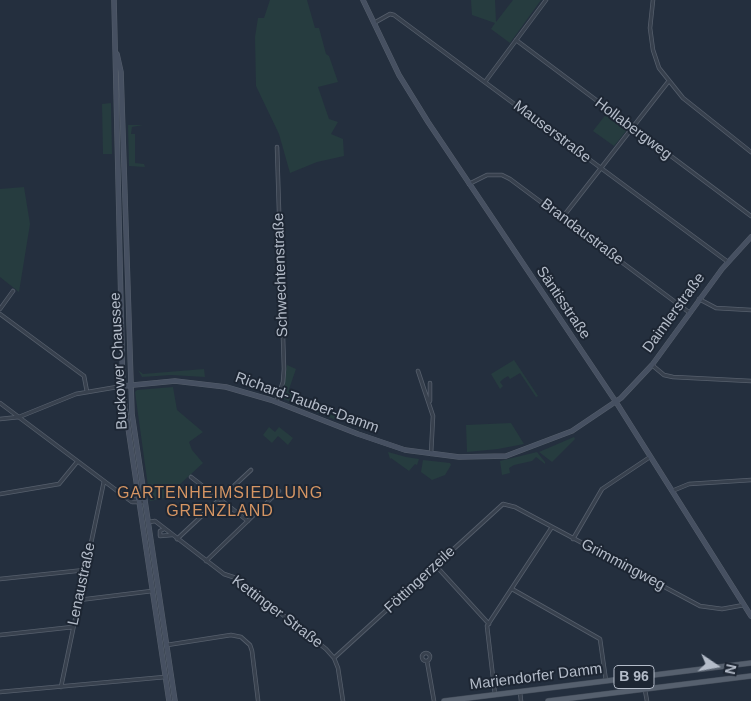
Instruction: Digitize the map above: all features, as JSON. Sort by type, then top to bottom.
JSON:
[{"type":"main road","name":"Mariendorfer Damm","points":[[444,701],[751,663]]},
{"type":"main road","name":"Mariendorfer Damm","points":[[548,701],[751,676]]},
{"type":"street","name":"Buckower Chaussee","points":[[114,0],[123,386],[169,701]]},
{"type":"street","name":"Säntisstraße","points":[[363,0],[399,75],[468,185],[616,402],[751,616]]},
{"type":"street","points":[[485,82],[546,0]]},
{"type":"street","points":[[653,0],[650,23],[651,40],[659,68],[668,82],[694,108],[751,152]]},
{"type":"street","name":"Mauserstraße","points":[[374,23],[390,14],[394,15],[728,262]]},
{"type":"street","name":"Hollabergweg","points":[[516,40],[751,216]]},
{"type":"street","name":"Buckower Chaussee","points":[[116,48],[121,72],[132,414],[175,701]]},
{"type":"street","points":[[562,218],[668,82]]},
{"type":"street","name":"Schwechtenstraße","points":[[276,402],[283,382],[284,369],[277,147]]},
{"type":"street","name":"Brandaustraße","points":[[468,185],[487,174],[505,176],[690,313]]},
{"type":"street","name":"Daimlerstraße","points":[[616,402],[652,365],[699,299],[728,262],[751,237]]},
{"type":"street","points":[[0,309],[13,292]]},
{"type":"street","points":[[699,299],[716,308],[751,310]]},
{"type":"street","points":[[0,314],[84,376],[87,392]]},
{"type":"street","points":[[652,365],[664,375],[673,377],[751,381]]},
{"type":"street","points":[[418,371],[430,404],[434,422],[431,455]]},
{"type":"street","name":"Richard-Tauber-Damm","points":[[123,386],[175,381],[197,382],[237,389],[276,402],[370,439],[431,455],[482,457],[498,457],[536,446],[570,432],[616,402]]},
{"type":"street","points":[[430,383],[430,404]]},
{"type":"street","points":[[0,419],[19,417],[87,392],[123,386]]},
{"type":"street","points":[[0,403],[123,496],[132,502],[145,502]]},
{"type":"street","points":[[574,539],[602,488],[650,457]]},
{"type":"street","points":[[0,494],[59,484],[78,462]]},
{"type":"street","points":[[177,539],[251,470]]},
{"type":"street","points":[[191,477],[248,521]]},
{"type":"street","points":[[672,491],[688,484],[751,480]]},
{"type":"street","name":"Lenaustraße","points":[[61,687],[104,482]]},
{"type":"street","points":[[206,561],[279,491]]},
{"type":"street","points":[[123,496],[144,496]]},
{"type":"street","name":"Grimmingweg","points":[[506,504],[700,606],[722,609],[744,605]]},
{"type":"street","name":"Föttingerzeile","points":[[334,658],[436,567],[477,526],[506,504]]},
{"type":"street","name":"Kettinger Straße","points":[[148,522],[155,521],[224,574],[236,578],[326,649],[334,658],[339,672],[343,701]]},
{"type":"street","points":[[495,695],[487,629],[552,527]]},
{"type":"street","name":"Kettinger Straße","points":[[164,529],[160,531],[160,536],[172,535]]},
{"type":"street","points":[[436,567],[489,624]]},
{"type":"street","points":[[0,579],[85,570]]},
{"type":"street","points":[[512,588],[600,639],[606,681]]},
{"type":"street","points":[[79,600],[153,591]]},
{"type":"street","points":[[0,635],[73,627]]},
{"type":"street","points":[[167,645],[231,635],[241,637],[250,645],[252,651],[258,700]]},
{"type":"street","points":[[427,661],[434,701]]},
{"type":"street","points":[[0,692],[165,676]]},
{"type":"street","points":[[645,689],[647,701]]},
{"type":"street","points":[[520,692],[521,701]]},
{"type":"green space","points":[[270,0],[307,0],[315,28],[319,28],[326,54],[329,56],[338,82],[318,87],[329,119],[338,122],[331,134],[343,139],[344,156],[317,162],[290,173],[279,134],[256,86],[255,37],[258,18],[264,18]]},
{"type":"green space","points":[[471,0],[495,0],[496,22],[513,0],[541,0],[510,43],[491,29],[495,23],[472,15]]},
{"type":"green space","points":[[111,103],[112,154],[103,154],[102,104]]},
{"type":"green space","points":[[607,113],[625,126],[626,131],[614,146],[593,131]]},
{"type":"green space","points":[[128,125],[143,125],[132,127],[131,134],[135,134],[135,163],[144,164],[145,167],[129,166]]},
{"type":"green space","points":[[24,187],[30,224],[19,292],[0,277],[0,189]]},
{"type":"green space","points":[[514,360],[538,396],[536,397],[520,373],[510,379],[508,376],[503,379],[500,382],[503,386],[500,389],[491,374]]},
{"type":"green space","points":[[287,365],[296,369],[288,392],[340,415],[336,420],[284,399]]},
{"type":"green space","points":[[204,369],[205,377],[171,375],[142,377],[138,370],[143,374]]},
{"type":"green space","points":[[173,387],[177,410],[203,432],[189,442],[192,450],[203,463],[165,498],[150,501],[135,392],[137,390]]},
{"type":"green space","points":[[511,423],[524,444],[467,452],[466,425]]},
{"type":"green space","points":[[269,427],[275,432],[279,427],[293,438],[288,445],[278,436],[272,443],[263,435]]},
{"type":"green space","points":[[574,437],[575,439],[552,462],[539,452]]},
{"type":"green space","points":[[388,452],[419,459],[417,465],[415,464],[409,471],[390,459]]},
{"type":"green space","points":[[537,452],[545,464],[536,457],[532,461],[514,465],[509,468],[510,473],[502,475],[500,461]]},
{"type":"green space","points":[[423,460],[450,463],[451,465],[445,475],[432,480],[421,472]]},
{"type":"district","name":"GARTENHEIMSIEDLUNG GRENZLAND","points":[[220,503]]}]
